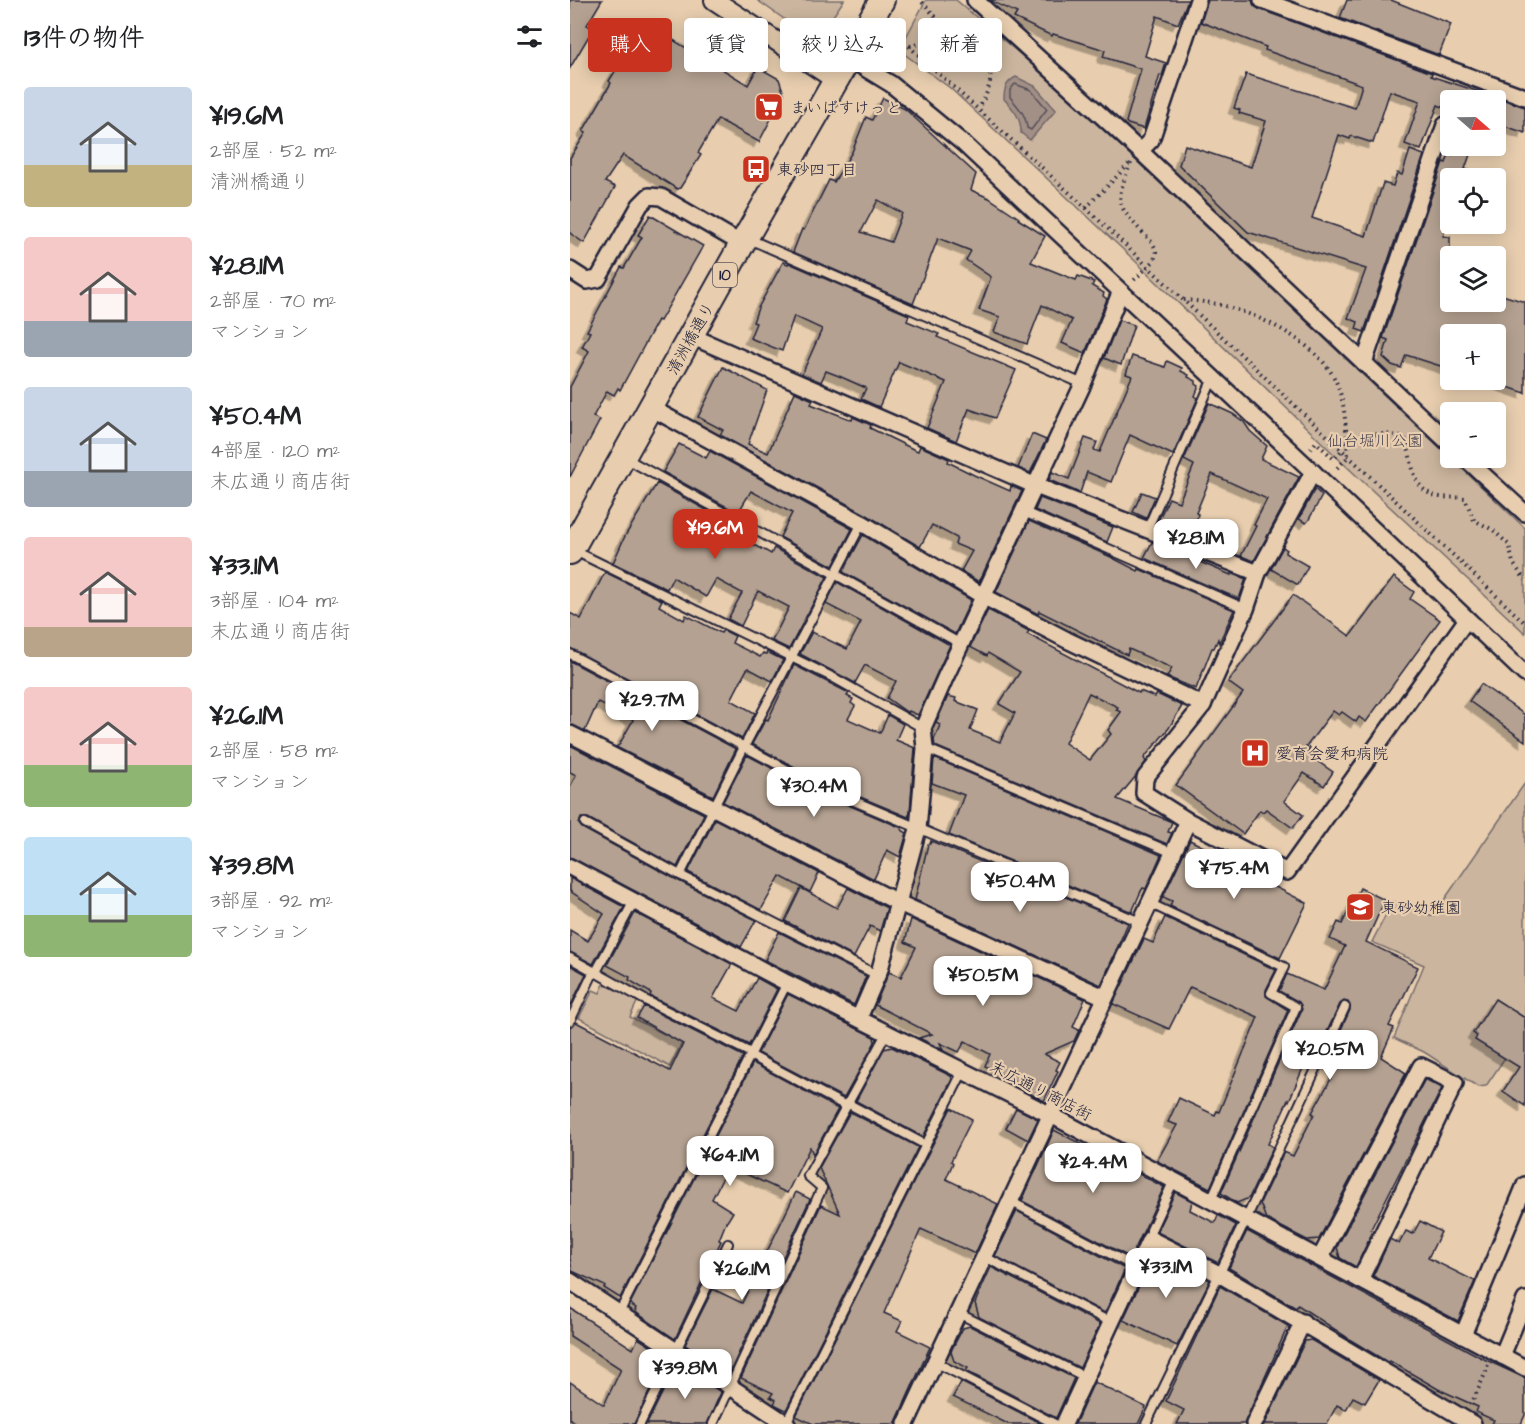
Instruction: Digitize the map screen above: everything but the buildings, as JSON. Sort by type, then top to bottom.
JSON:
[{"type":"main road","name":"清洲橋通り","points":[[872,18],[882,0]]},
{"type":"main road","name":"清洲橋通り","points":[[571,550],[744,241],[842,72]]},
{"type":"street","points":[[714,0],[837,81]]},
{"type":"street","points":[[975,0],[1138,155],[1440,435]]},
{"type":"street","points":[[1138,155],[1151,140],[1198,0]]},
{"type":"street","points":[[1262,0],[1525,97]]},
{"type":"street","points":[[871,72],[891,84],[964,144],[1525,674]]},
{"type":"street","points":[[1364,363],[1440,140]]},
{"type":"street","points":[[570,270],[587,281],[598,279],[640,205],[649,196],[661,197],[744,241]]},
{"type":"street","points":[[859,1018],[877,975],[918,829],[926,748],[923,728],[1083,384],[1120,292]]},
{"type":"street","points":[[691,336],[1036,486],[1258,573]]},
{"type":"street","points":[[651,408],[862,523],[983,596],[1067,640],[1203,705]]},
{"type":"street","points":[[1476,468],[1525,513]]},
{"type":"street","points":[[1318,477],[1258,573],[1246,609],[1203,705],[1145,778],[1144,793],[1188,820],[1287,872],[1467,619]]},
{"type":"street","points":[[570,734],[899,903],[1104,997]]},
{"type":"street","points":[[906,1424],[1188,820]]},
{"type":"street","name":"末広通り商店街","points":[[570,867],[787,983],[1051,1115],[1525,1368]]},
{"type":"street","points":[[1320,1258],[1421,1066],[1455,1083],[1360,1280]]},
{"type":"street","points":[[1463,1335],[1525,1185]]},
{"type":"street","points":[[1064,1424],[1150,1239],[1219,1274],[1303,1322],[1463,1421]]},
{"type":"street","points":[[570,1281],[787,1424]]},
{"type":"street","points":[[1498,1354],[1525,1300]]},
{"type":"street","points":[[1254,1424],[1303,1322]]},
{"type":"lane","points":[[744,241],[1083,384]]},
{"type":"lane","points":[[1147,530],[1213,378]]},
{"type":"lane","points":[[623,456],[961,644]]},
{"type":"lane","points":[[1024,513],[1246,609]]},
{"type":"lane","points":[[680,875],[744,747],[862,523]]},
{"type":"lane","points":[[571,550],[834,678],[923,728]]},
{"type":"lane","points":[[570,654],[814,784],[1140,922]]},
{"type":"lane","points":[[926,748],[1173,853]]},
{"type":"lane","points":[[585,823],[680,875],[877,975]]},
{"type":"lane","points":[[570,1021],[634,901]]},
{"type":"lane","points":[[1149,903],[1284,967],[1271,993],[1296,1006],[1211,1200]]},
{"type":"lane","points":[[570,958],[645,1000],[926,1145]]},
{"type":"lane","points":[[619,1313],[787,983]]},
{"type":"lane","points":[[1146,1424],[1246,1219],[1345,1007]]},
{"type":"lane","points":[[713,1424],[822,1188],[808,1176],[887,1032]]},
{"type":"lane","points":[[787,1424],[963,1071]]},
{"type":"lane","points":[[1150,1239],[1151,1230],[1174,1180]]},
{"type":"lane","points":[[1010,1201],[1137,1268]]},
{"type":"lane","points":[[640,1424],[728,1244]]},
{"type":"lane","points":[[983,1256],[1112,1323]]},
{"type":"lane","points":[[957,1313],[1085,1377]]},
{"type":"lane","points":[[935,1362],[1055,1424]]},
{"type":"path","points":[[920,0],[935,18]]},
{"type":"path","points":[[906,43],[1086,208],[1525,623]]},
{"type":"path","points":[[909,46],[918,44]]},
{"type":"path","points":[[979,108],[990,85],[990,72]]},
{"type":"path","points":[[1086,208],[1138,155]]},
{"type":"path","points":[[1138,155],[1120,194],[1120,206],[1126,216],[1155,246],[1154,261],[1148,267]]},
{"type":"path","points":[[1184,300],[1220,304],[1247,313],[1279,328],[1307,347],[1331,372],[1338,386],[1348,457],[1335,471],[1318,477]]},
{"type":"path","points":[[1346,440],[1386,434],[1406,440],[1412,473],[1418,483],[1427,493],[1440,497],[1465,498],[1474,520],[1493,530],[1509,545],[1514,563],[1525,580]]},
{"type":"path","points":[[1318,456],[1310,448],[1316,442],[1334,459],[1341,451]]},
{"type":"path","points":[[1327,463],[1335,471]]},
{"type":"path","points":[[1463,1421],[1498,1354]]},
{"type":"green space","points":[[757,0],[844,0],[832,18],[783,18]]},
{"type":"green space","name":"仙台堀川公園","points":[[926,0],[956,0],[977,18],[918,18],[918,64],[906,55],[906,37]]},
{"type":"green space","name":"仙台堀川公園","points":[[1002,39],[1052,81],[1440,448],[1440,468],[1462,468],[1525,528],[1525,633],[1344,464],[1131,257],[950,88],[929,72],[1002,72]]},
{"type":"green space","points":[[1525,783],[1525,1028],[1486,1086],[1478,1087],[1424,1052],[1394,1038],[1424,965],[1372,942],[1393,901],[1433,916]]},
{"type":"green space","points":[[604,984],[638,1000],[630,1017],[682,1043],[670,1067],[579,1018],[593,990],[600,993]]},
{"type":"water","points":[[1016,77],[1035,86],[1056,110],[1030,140],[1021,133],[1014,110],[1004,99],[1006,86]]},
{"type":"place","name":"まいばすけっと","points":[[769,107]]},
{"type":"place","name":"東砂四丁目","points":[[756,169]]},
{"type":"place","name":"愛育会愛和病院","points":[[1255,753]]},
{"type":"place","name":"東砂幼稚園","points":[[1360,907]]}]
